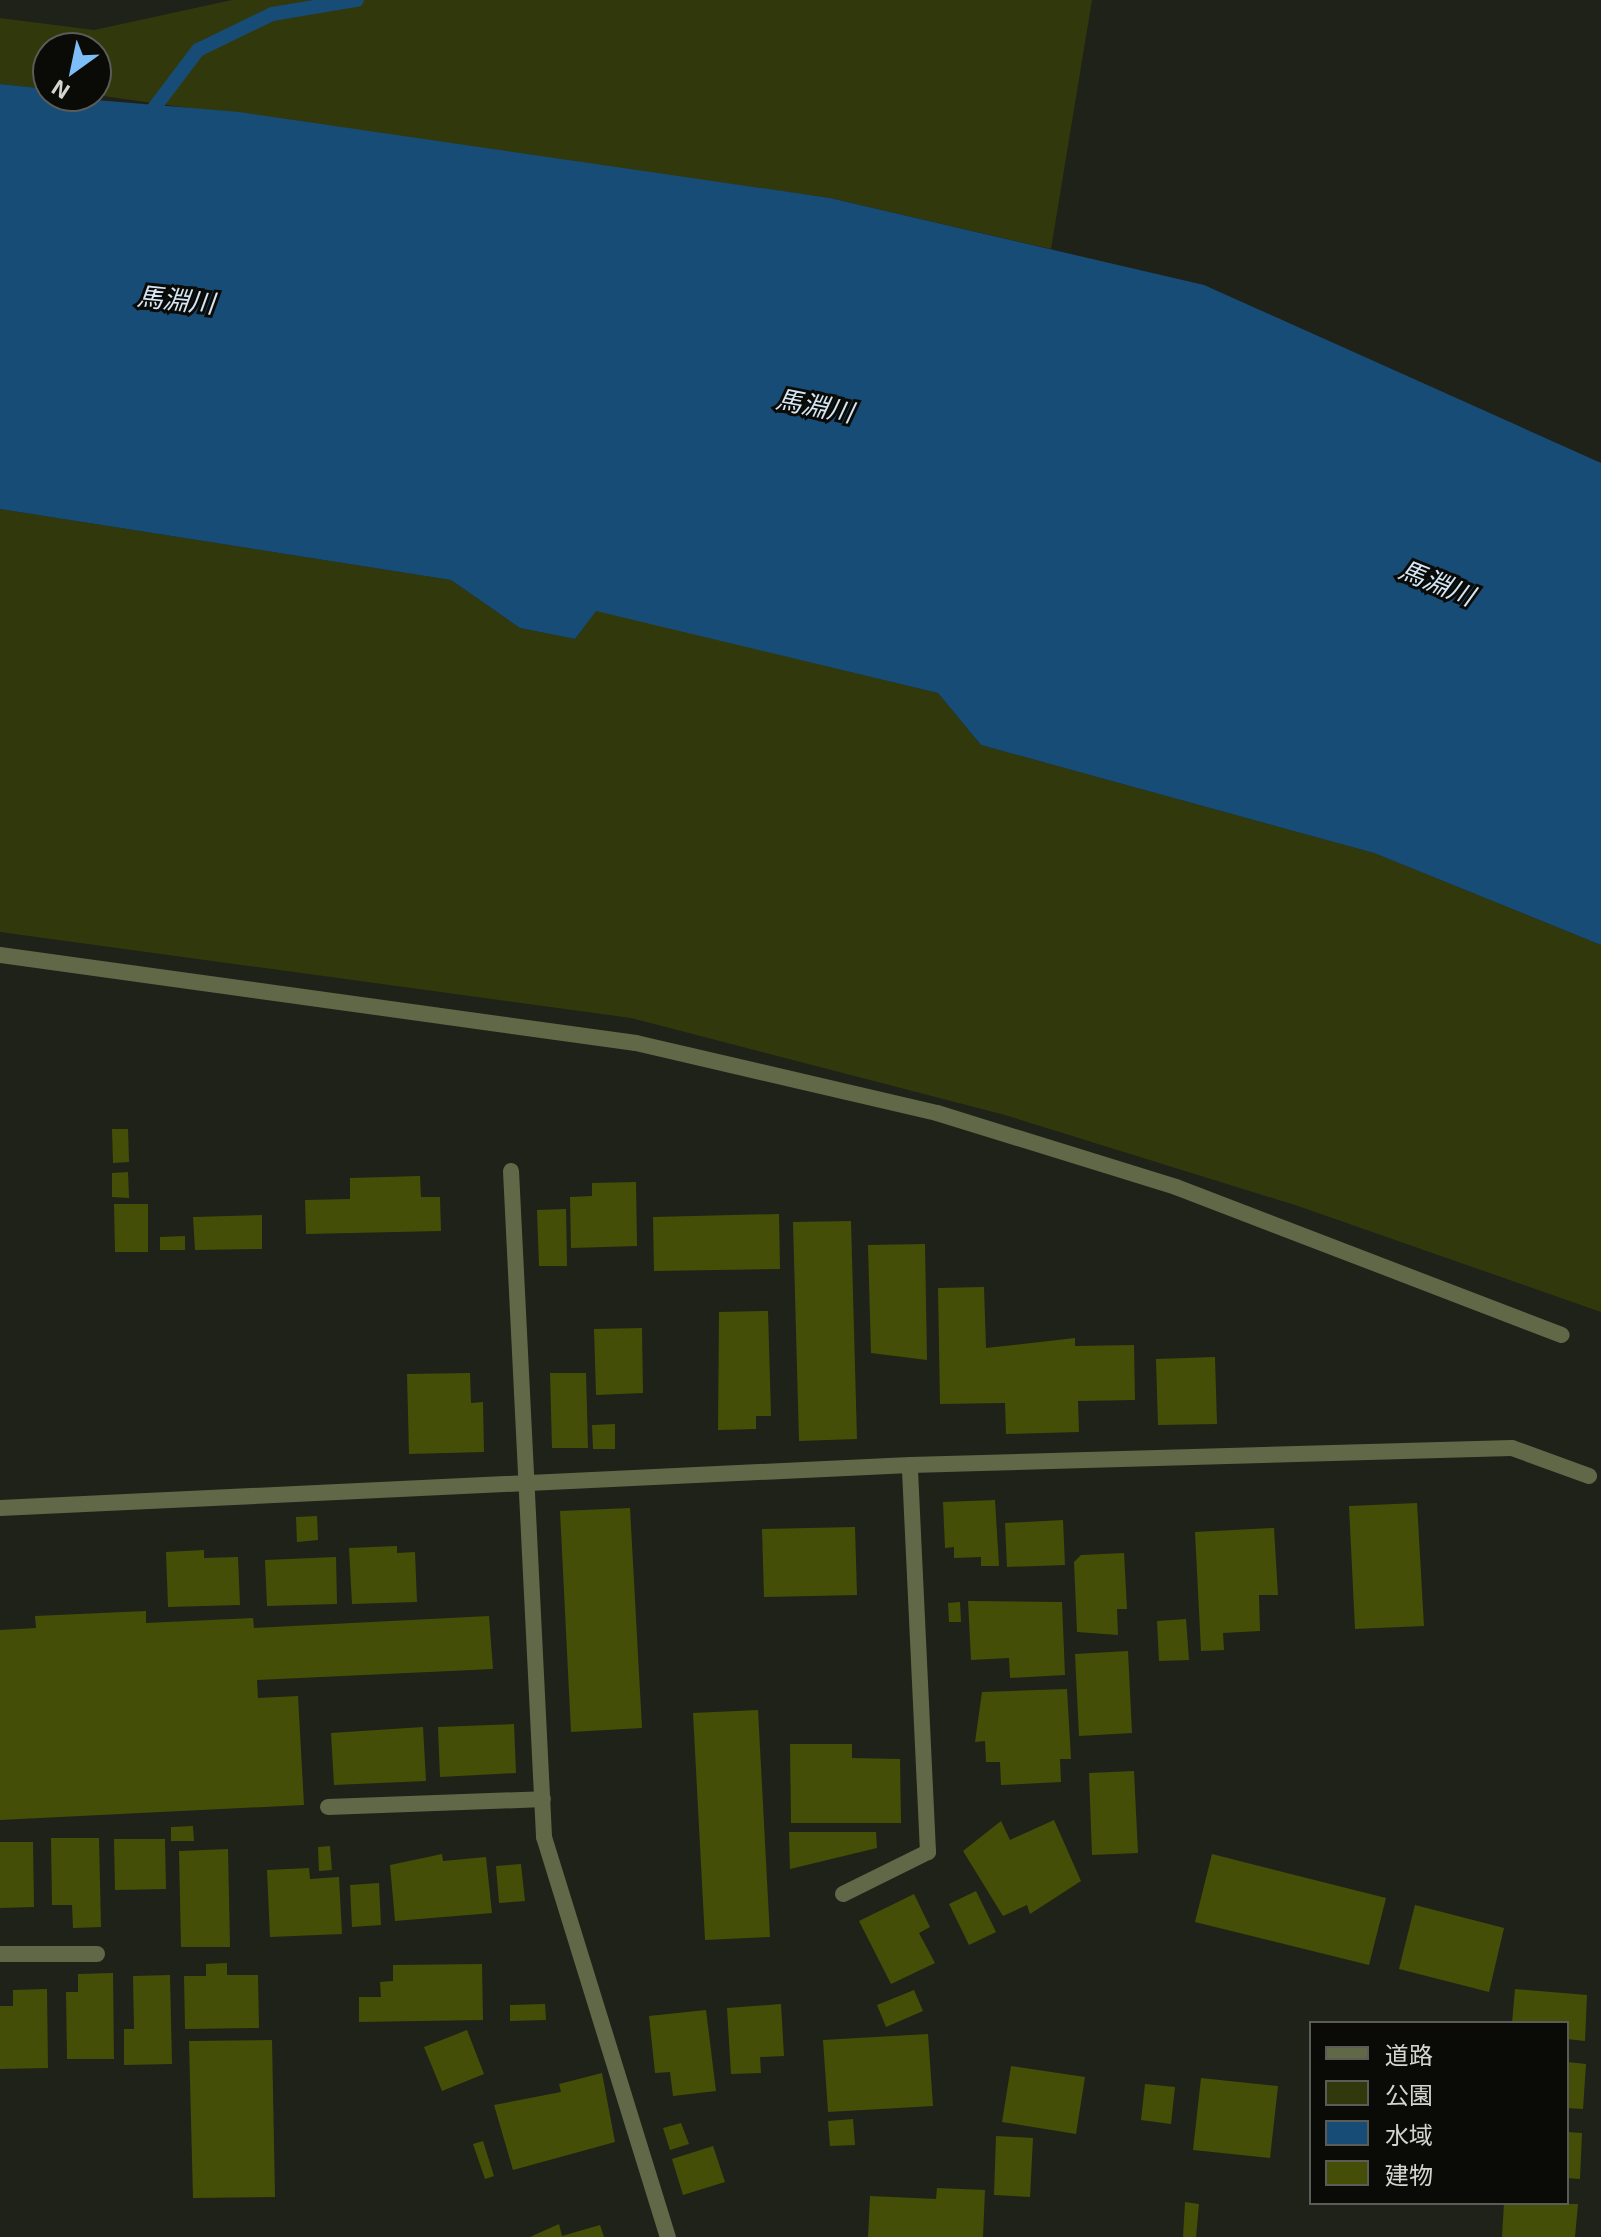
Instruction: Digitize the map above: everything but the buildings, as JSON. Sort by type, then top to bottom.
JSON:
[{"type":"street","points":[[0,955],[636,1043],[937,1113],[1176,1187],[1562,1335]]},
{"type":"street","points":[[511,1171],[544,1837],[668,2237]]},
{"type":"street","points":[[0,1508],[910,1465],[1512,1448],[1589,1476]]},
{"type":"street","points":[[843,1894],[928,1852],[910,1465]]},
{"type":"street","points":[[328,1807],[543,1799]]},
{"type":"street","points":[[0,1954],[97,1954]]},
{"type":"green space","points":[[232,0],[1092,0],[1051,249],[830,198],[112,97],[112,32],[32,32],[32,87],[0,84],[0,18],[94,30]]},
{"type":"green space","points":[[0,509],[451,580],[520,628],[575,639],[596,610],[938,693],[981,745],[1374,853],[1601,945],[1601,1312],[1298,1206],[1005,1115],[631,1018],[0,932]]},
{"type":"water","name":"馬淵川","points":[[0,84],[32,87],[32,112],[112,112],[112,101],[239,112],[830,198],[1204,285],[1601,463],[1601,945],[1374,853],[981,745],[938,693],[596,611],[575,639],[520,628],[451,580],[0,509]]},
{"type":"waterway","points":[[148,116],[198,50],[272,14],[357,0]]}]
